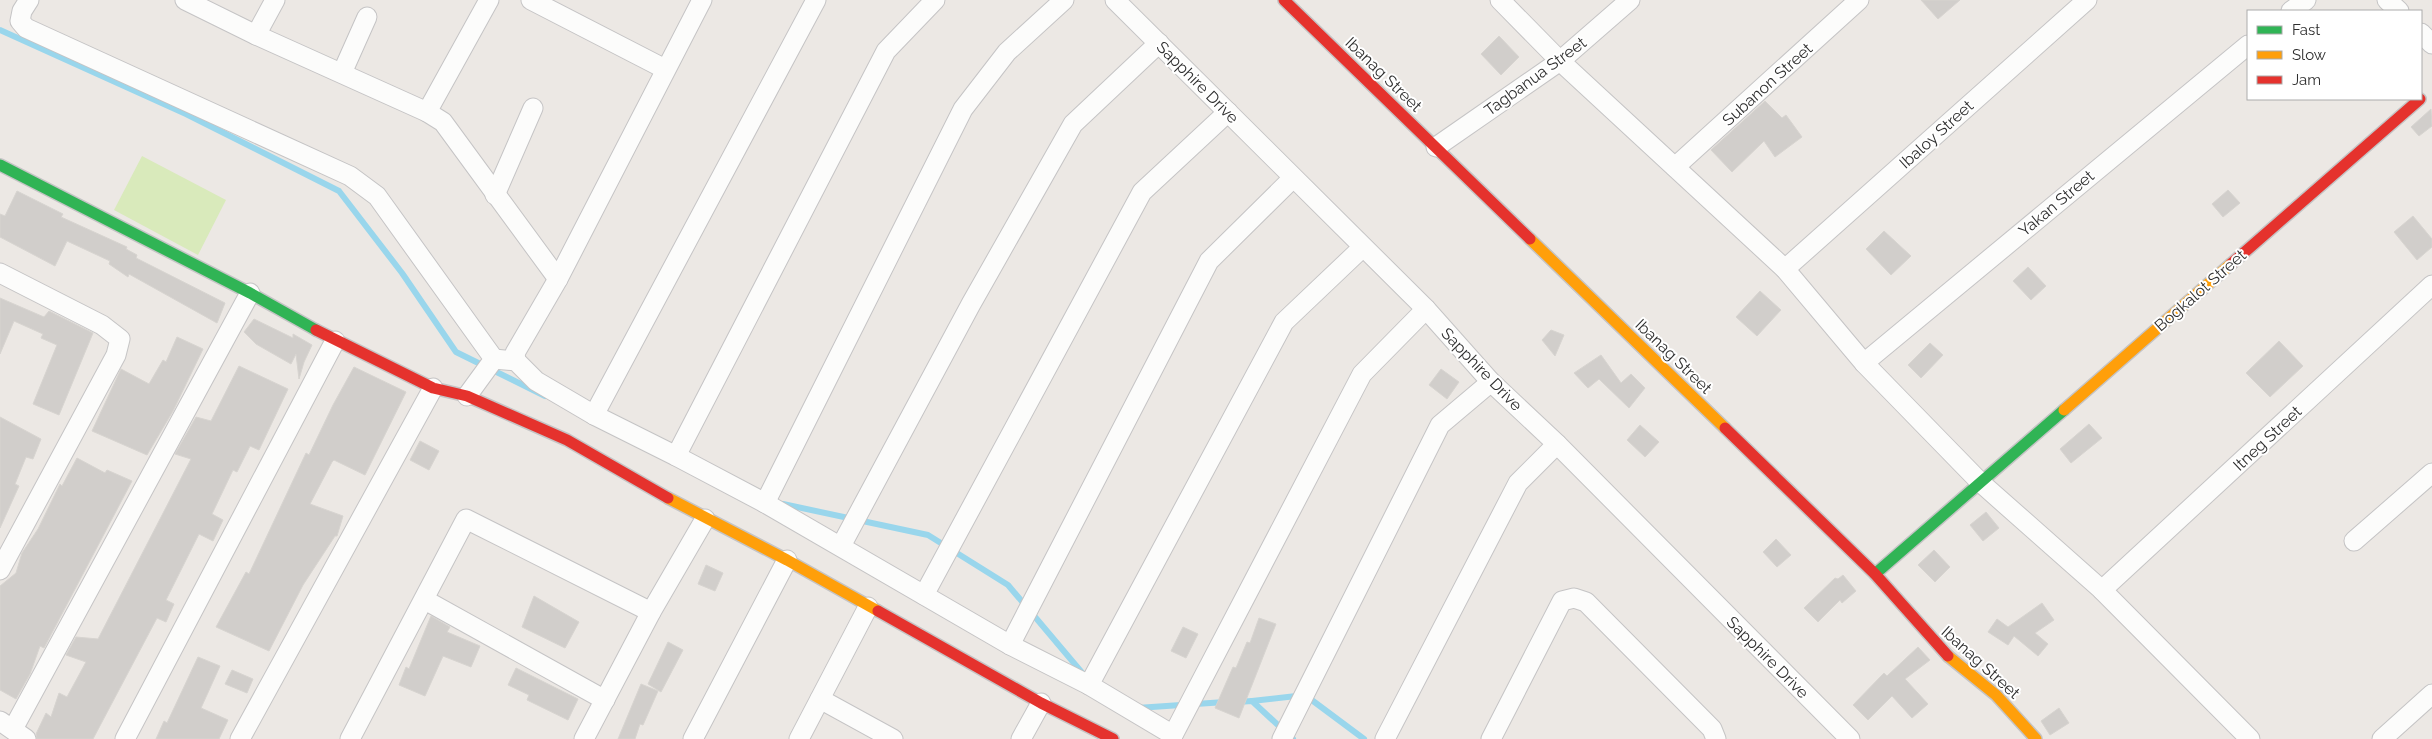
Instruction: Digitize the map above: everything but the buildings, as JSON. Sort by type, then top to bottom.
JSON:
[{"type":"street","points":[[29,0],[22,11],[20,21],[26,28],[350,176],[377,196],[494,359],[516,361]]},
{"type":"street","points":[[185,0],[256,35],[427,112],[443,122],[494,195],[558,279]]},
{"type":"street","points":[[256,35],[275,0]]},
{"type":"street","points":[[427,112],[489,0]]},
{"type":"street","points":[[531,0],[665,69]]},
{"type":"street","points":[[702,0],[558,279],[515,353],[516,361],[536,381],[594,415],[765,503],[1010,645],[1089,685],[1172,737],[1362,374],[1426,309]]},
{"type":"street","points":[[594,415],[816,0]]},
{"type":"street","points":[[676,456],[886,51],[935,0]]},
{"type":"street","points":[[765,503],[963,109],[1007,52],[1064,0]]},
{"type":"street","name":"Sapphire Drive","points":[[1115,0],[1426,309],[1490,382],[1557,444],[1850,739]]},
{"type":"street","name":"Ibanag Street","points":[[1284,0],[1875,574],[1900,599],[1913,619],[1944,653],[1996,695],[2036,739]]},
{"type":"street","points":[[1500,0],[1560,61],[1785,269],[1864,363],[1980,482],[2102,590],[2250,739]]},
{"type":"street","name":"Tagbanua Street","points":[[1436,147],[1560,61],[1630,0]]},
{"type":"street","name":"Subanon Street","points":[[1675,167],[1859,0]]},
{"type":"street","name":"Ibaloy Street","points":[[1785,269],[2086,0]]},
{"type":"street","points":[[2293,10],[2306,0]]},
{"type":"street","points":[[2387,0],[2398,10]]},
{"type":"street","points":[[342,73],[367,17]]},
{"type":"street","points":[[2422,34],[2432,44]]},
{"type":"street","points":[[840,546],[971,304],[1073,124],[1159,43]]},
{"type":"street","name":"Yakan Street","points":[[1864,363],[2247,46]]},
{"type":"street","name":"Bogkalot Street","points":[[2422,96],[2432,88]]},
{"type":"street","name":"Bogkalot Street","points":[[1875,574],[2418,100]]},
{"type":"street","points":[[494,195],[532,108]]},
{"type":"street","points":[[924,595],[1142,192],[1228,112]]},
{"type":"street","points":[[4,174],[250,293],[335,341],[434,388],[468,396],[567,440],[705,519],[787,560],[1041,703],[1113,739]]},
{"type":"street","points":[[1010,645],[1209,261],[1293,178]]},
{"type":"street","points":[[1089,685],[1284,322],[1363,247]]},
{"type":"street","points":[[0,273],[102,325],[120,339],[116,355],[0,570]]},
{"type":"street","name":"Itneg Street","points":[[2102,590],[2432,285]]},
{"type":"street","points":[[13,730],[250,293]]},
{"type":"street","points":[[125,739],[335,341]]},
{"type":"street","points":[[468,396],[494,359]]},
{"type":"street","points":[[1282,739],[1440,426],[1490,382]]},
{"type":"street","points":[[240,739],[434,388]]},
{"type":"street","points":[[1385,739],[1518,484],[1557,444]]},
{"type":"street","points":[[2354,541],[2432,473]]},
{"type":"street","points":[[350,739],[425,600],[466,519],[652,612]]},
{"type":"street","points":[[584,739],[652,612],[705,519]]},
{"type":"street","points":[[693,739],[787,560]]},
{"type":"street","points":[[1491,739],[1562,601],[1574,598],[1586,602],[1712,729],[1716,739]]},
{"type":"street","points":[[425,600],[605,700]]},
{"type":"street","points":[[799,739],[868,607]]},
{"type":"street","points":[[2382,739],[2432,694]]},
{"type":"street","points":[[820,700],[893,739]]},
{"type":"street","points":[[1021,739],[1041,703]]},
{"type":"green space","points":[[142,156],[226,200],[198,255],[114,210]]},
{"type":"waterway","points":[[0,30],[186,114],[339,191],[402,273],[456,352],[545,396]]},
{"type":"waterway","points":[[783,504],[928,535],[1008,585],[1084,675]]},
{"type":"waterway","points":[[1252,701],[1305,695],[1364,739]]},
{"type":"waterway","points":[[1237,702],[1252,701],[1293,739]]},
{"type":"waterway","points":[[1137,708],[1225,702]]},
{"type":"traffic: fast","points":[[0,165],[250,293],[316,330]]},
{"type":"traffic: fast","points":[[1875,574],[2064,410]]},
{"type":"traffic: slow","points":[[1530,239],[1725,428]]},
{"type":"traffic: slow","points":[[2064,410],[2231,264]]},
{"type":"traffic: slow","points":[[668,498],[787,560],[878,611]]},
{"type":"traffic: slow","points":[[1948,656],[1996,695],[2036,739]]},
{"type":"traffic: jam","points":[[1284,0],[1530,239]]},
{"type":"traffic: jam","points":[[2231,264],[2419,100]]},
{"type":"traffic: jam","points":[[316,330],[433,388],[467,396],[567,440],[668,498]]},
{"type":"traffic: jam","points":[[1725,428],[1875,574],[1948,656]]},
{"type":"traffic: jam","points":[[878,611],[1041,703],[1113,739]]}]
